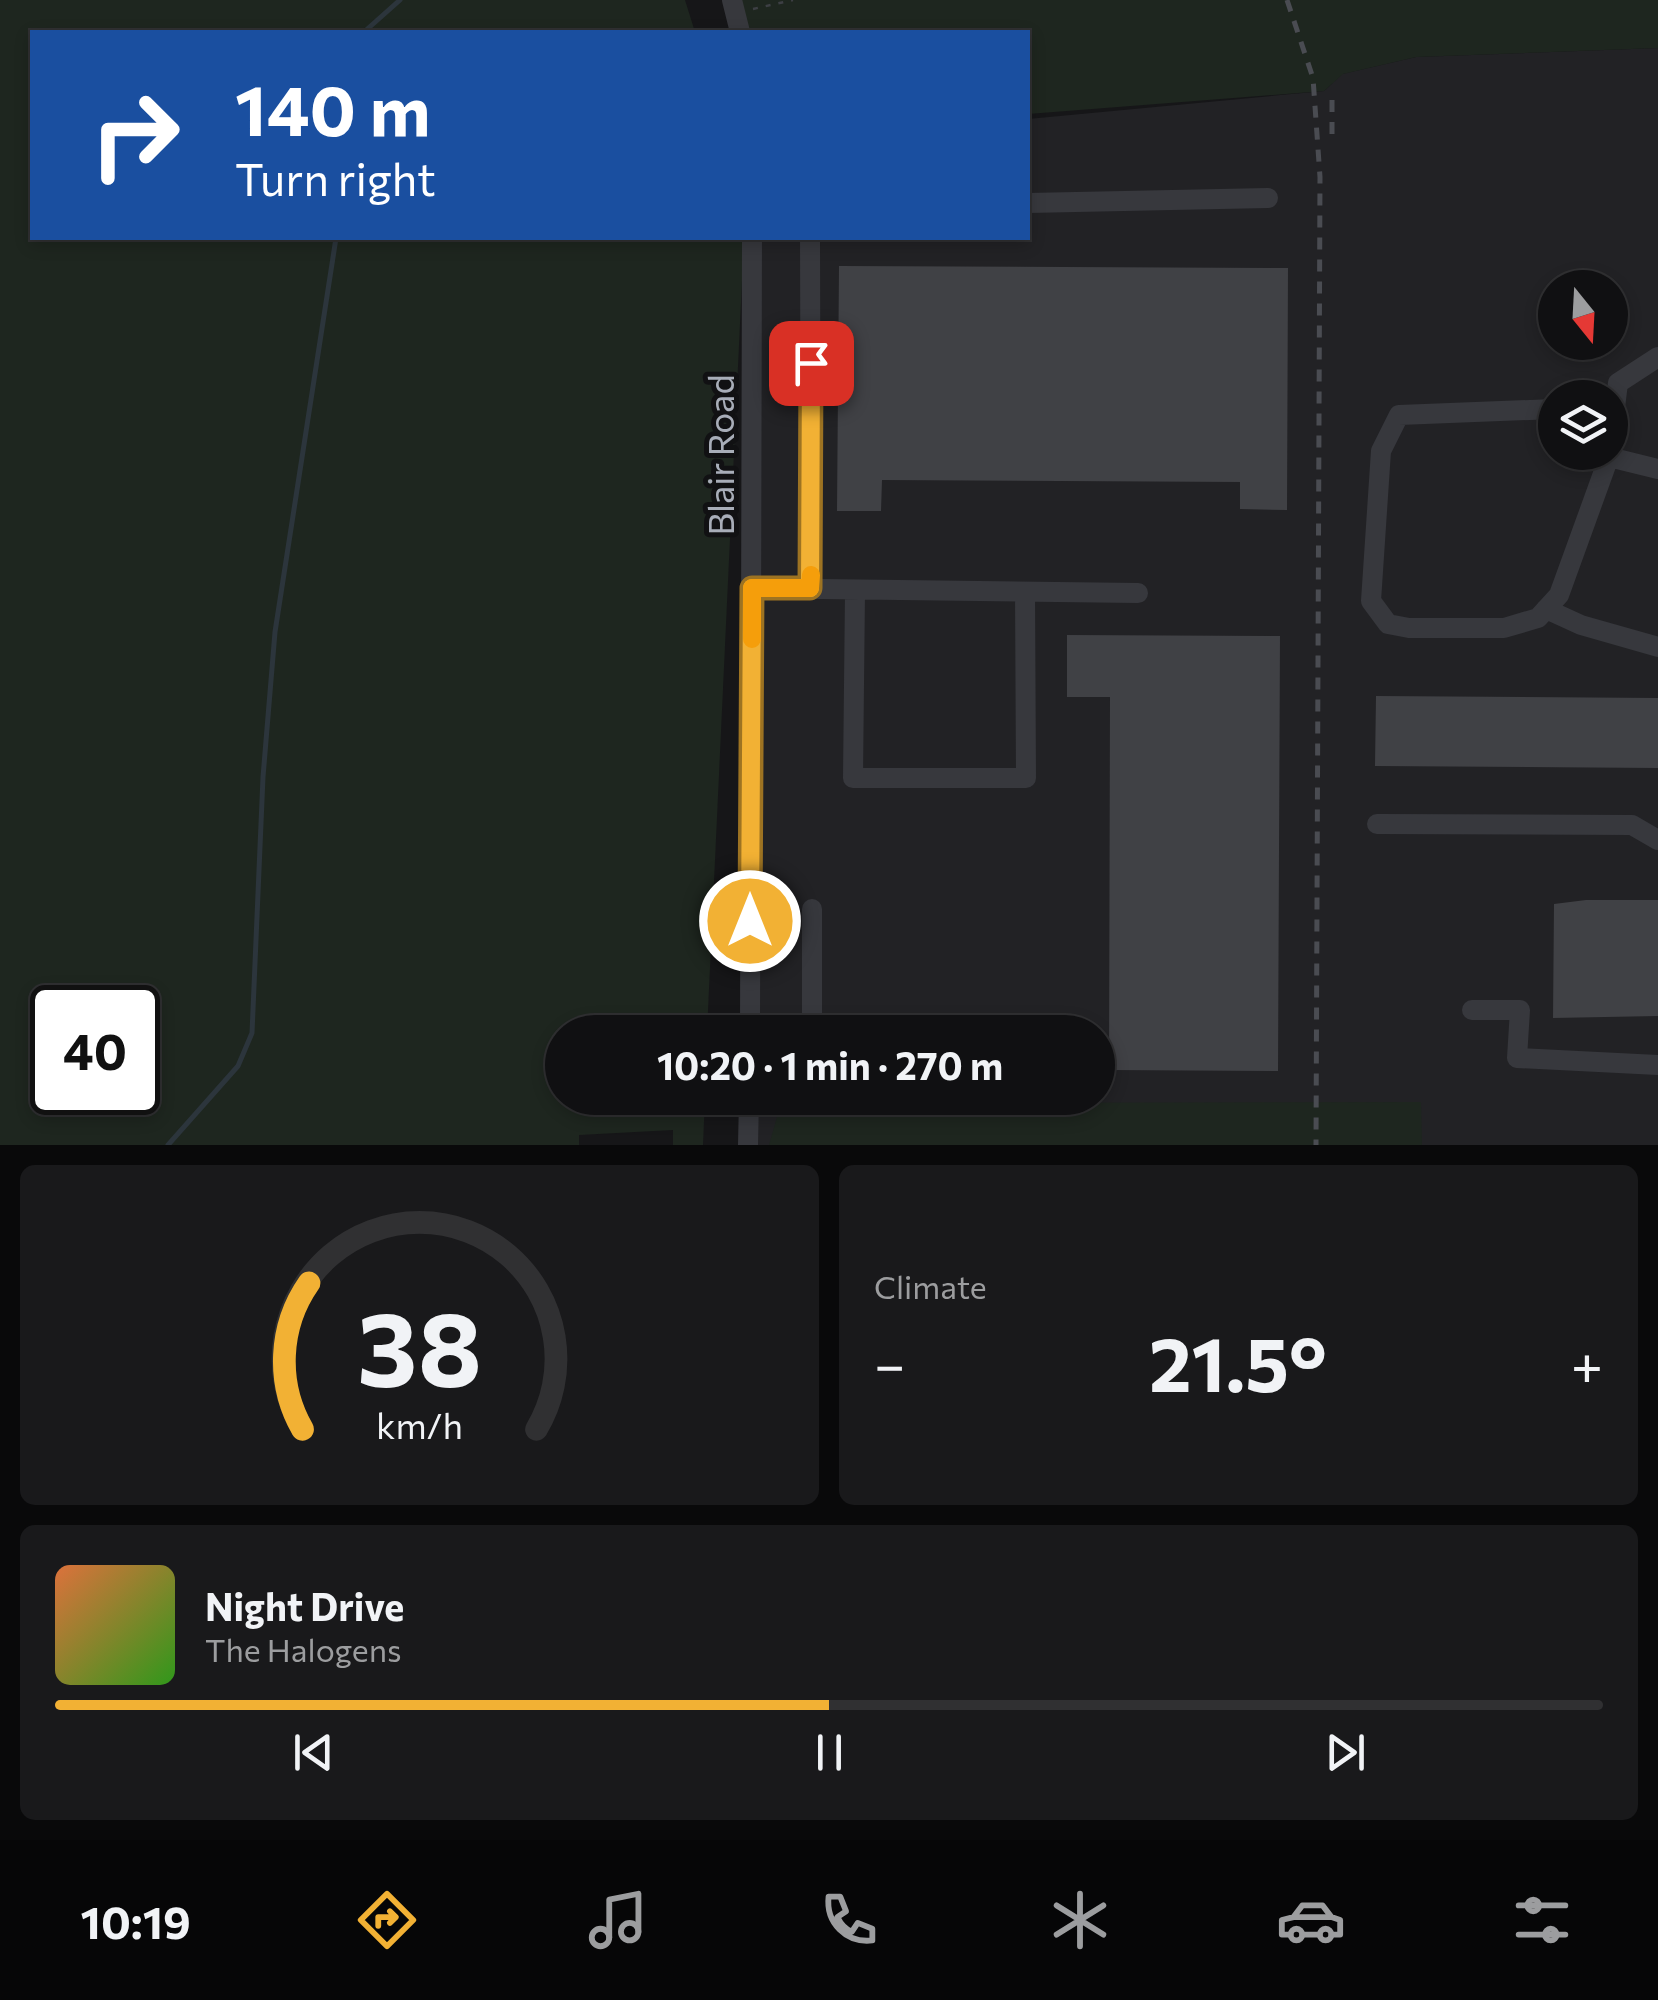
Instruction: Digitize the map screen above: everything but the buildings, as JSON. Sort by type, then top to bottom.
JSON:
[{"type":"street","points":[[732,0],[739,28]]},
{"type":"street","points":[[1030,203],[1268,198]]},
{"type":"street","name":"Blair Road","points":[[750,1015],[752,240]]},
{"type":"street","points":[[810,240],[810,588]]},
{"type":"street","points":[[1623,380],[1658,357]]},
{"type":"street","points":[[1538,410],[1399,415],[1380,451],[1371,601],[1388,624],[1409,628],[1504,628],[1538,618],[1559,595],[1604,470]]},
{"type":"street","points":[[1628,458],[1658,469]]},
{"type":"street","points":[[752,588],[1138,593]]},
{"type":"street","points":[[856,592],[853,778],[1026,778],[1025,592]]},
{"type":"street","points":[[1546,609],[1581,626],[1658,648]]},
{"type":"street","points":[[1377,824],[1632,825],[1658,840]]},
{"type":"street","points":[[812,908],[812,1015]]},
{"type":"street","points":[[1472,1010],[1520,1010],[1517,1058],[1658,1065]]},
{"type":"street","points":[[748,1145],[749,1115]]},
{"type":"path","points":[[739,28],[769,2],[792,0]]},
{"type":"shaded area","points":[[0,0],[685,0],[694,30],[30,30],[30,240],[744,240],[708,1015],[545,1015],[545,1115],[704,1115],[703,1145],[673,1145],[673,1130],[579,1135],[579,1145],[0,1145]]},
{"type":"shaded area","points":[[738,0],[1658,0],[1658,48],[1416,57],[1343,74],[1324,91],[1030,114],[1030,30],[746,30]]},
{"type":"shaded area","points":[[1658,48],[1658,1145],[745,1145],[746,1115],[1115,1115],[1115,1015],[748,1015],[762,240],[1030,240],[1030,119],[1324,91],[1342,74],[1416,57]]},
{"type":"shaded area","points":[[1115,1102],[1421,1102],[1422,1145],[769,1145],[778,1115],[1115,1115]]},
{"type":"waterway","points":[[366,30],[400,0]]},
{"type":"waterway","points":[[168,1145],[238,1066],[252,1033],[263,777],[275,632],[336,240]]},
{"type":"railway","points":[[1287,0],[1313,78],[1320,177],[1316,1145]]},
{"type":"railway","points":[[1332,90],[1332,134]]},
{"type":"slow traffic","points":[[752,639],[752,588],[810,588],[811,575]]},
{"type":"route","points":[[750,921],[752,588],[810,588],[811,363]]}]
